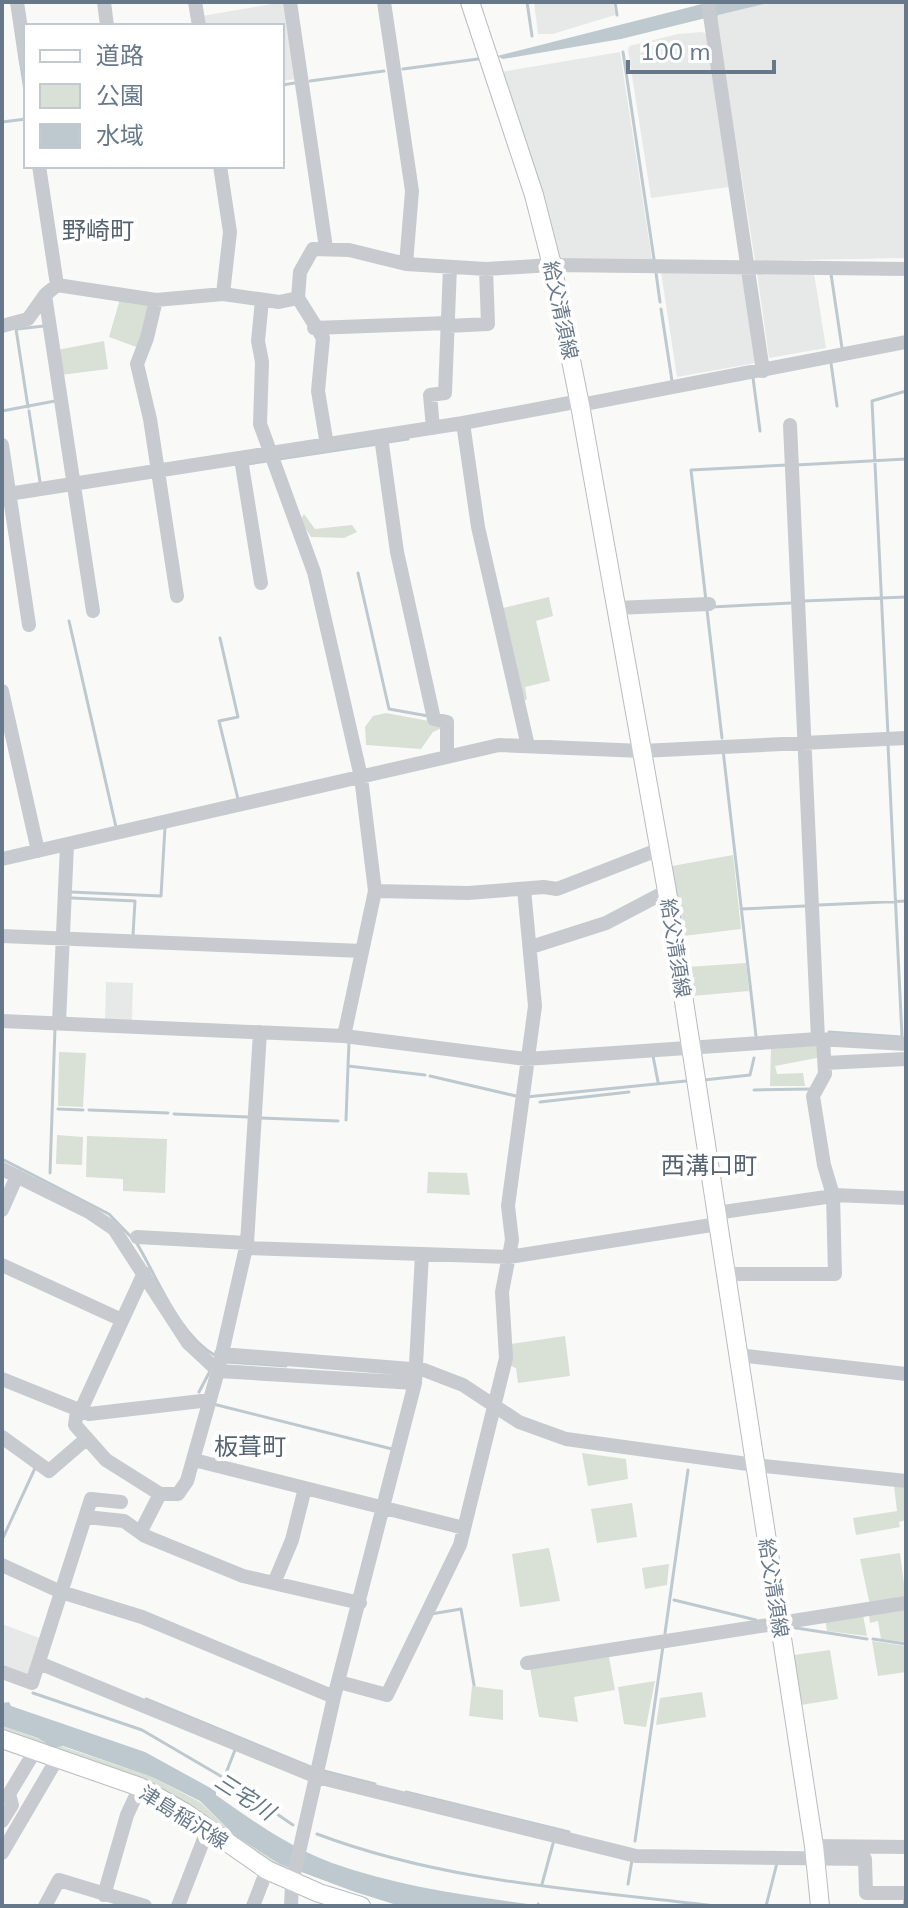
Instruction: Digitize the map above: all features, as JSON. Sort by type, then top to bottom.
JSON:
[{"type":"main road","name":"給父清須線","points":[[470,2],[534,195],[552,265],[580,403],[667,891],[815,1852],[820,1906]]},
{"type":"main road","name":"津島稲沢線","points":[[2,1739],[140,1787],[184,1812],[267,1870],[361,1906]]},
{"type":"street","points":[[17,2],[24,49]]},
{"type":"street","points":[[104,2],[107,24]]},
{"type":"street","points":[[195,2],[199,24]]},
{"type":"street","points":[[290,2],[326,248]]},
{"type":"street","points":[[384,2],[412,191],[406,264]]},
{"type":"street","points":[[708,2],[763,371]]},
{"type":"street","points":[[39,168],[74,484],[93,611]]},
{"type":"street","points":[[220,168],[230,232],[223,294]]},
{"type":"street","points":[[327,445],[318,391],[323,338],[298,298],[305,258],[313,249],[349,250],[406,264],[486,269],[552,265],[906,269]]},
{"type":"street","points":[[433,428],[430,395],[445,393],[450,267]]},
{"type":"street","points":[[314,328],[488,324],[486,269]]},
{"type":"street","points":[[51,290],[156,300],[223,294],[262,300],[298,298]]},
{"type":"street","points":[[2,326],[28,319],[51,290]]},
{"type":"street","points":[[156,300],[137,364],[177,596]]},
{"type":"street","points":[[262,300],[258,341],[262,362],[260,424],[314,572],[361,777],[375,891],[344,1036]]},
{"type":"street","points":[[6,495],[381,437],[763,371],[906,342]]},
{"type":"street","points":[[463,423],[478,527],[528,746]]},
{"type":"street","points":[[726,1274],[835,1274],[833,1196],[824,1165],[813,1096],[825,1074],[825,1063],[821,1039],[790,425]]},
{"type":"street","points":[[381,437],[397,552],[434,719],[447,722],[447,757]]},
{"type":"street","points":[[2,445],[6,495],[29,625]]},
{"type":"street","points":[[241,459],[261,583]]},
{"type":"street","points":[[616,608],[709,604]]},
{"type":"street","points":[[2,691],[38,851]]},
{"type":"street","points":[[2,859],[499,745],[642,751],[906,738]]},
{"type":"street","points":[[59,1023],[67,845]]},
{"type":"street","points":[[375,891],[468,893],[557,889],[660,849]]},
{"type":"street","points":[[339,1682],[387,1695],[460,1545],[506,1358],[502,1292],[509,1257],[508,1206],[535,1006],[524,889]]},
{"type":"street","points":[[531,947],[606,923],[667,891]]},
{"type":"street","points":[[2,936],[362,951]]},
{"type":"street","points":[[2,1021],[344,1036],[526,1059],[821,1039],[906,1044]]},
{"type":"street","points":[[144,1273],[78,1411],[75,1425],[106,1460],[130,1472],[160,1494],[178,1494],[194,1460],[246,1246],[260,1032]]},
{"type":"street","points":[[825,1063],[906,1059]]},
{"type":"street","points":[[2,1169],[89,1212],[114,1229],[188,1343],[220,1361],[417,1376],[463,1385],[493,1409],[537,1430],[566,1439],[755,1465],[906,1481]]},
{"type":"street","points":[[2,1210],[17,1176]]},
{"type":"street","points":[[137,1237],[246,1246],[509,1257],[833,1196],[906,1198]]},
{"type":"street","points":[[291,1906],[293,1880],[334,1697],[417,1376],[422,1254]]},
{"type":"street","points":[[2,1265],[122,1320]]},
{"type":"street","points":[[738,1355],[906,1374]]},
{"type":"street","points":[[2,1379],[78,1411],[103,1415],[210,1400]]},
{"type":"street","points":[[2,1437],[49,1471],[86,1439]]},
{"type":"street","points":[[194,1460],[464,1528]]},
{"type":"street","points":[[117,1520],[130,1472]]},
{"type":"street","points":[[274,1583],[292,1540],[305,1488]]},
{"type":"street","points":[[141,1531],[160,1494]]},
{"type":"street","points":[[2,1672],[32,1683],[91,1499],[121,1502]]},
{"type":"street","points":[[86,1517],[117,1520],[243,1576],[360,1603]]},
{"type":"street","points":[[2,1565],[61,1592],[142,1617],[334,1697]]},
{"type":"street","points":[[527,1663],[906,1603]]},
{"type":"street","points":[[39,1663],[318,1773],[636,1856],[906,1847]]},
{"type":"street","points":[[2,1821],[12,1805],[9,1794],[35,1751]]},
{"type":"street","points":[[2,1853],[57,1759]]},
{"type":"street","points":[[107,1899],[127,1815],[140,1787]]},
{"type":"street","points":[[178,1906],[207,1831]]},
{"type":"street","points":[[815,1852],[865,1859],[866,1893],[906,1893]]},
{"type":"street","points":[[253,1906],[267,1870]]},
{"type":"street","points":[[45,1906],[59,1880],[107,1899],[145,1906]]},
{"type":"shaded area","points":[[284,2],[296,79],[284,81],[284,24],[203,24],[202,16]]},
{"type":"shaded area","points":[[534,2],[613,2],[615,15],[553,34],[538,34]]},
{"type":"shaded area","points":[[714,2],[906,2],[906,258],[755,261]]},
{"type":"shaded area","points":[[678,34],[707,34],[729,187],[651,198],[629,46]]},
{"type":"shaded area","points":[[620,52],[652,260],[559,259],[501,72]]},
{"type":"shaded area","points":[[661,272],[742,273],[756,363],[677,377]]},
{"type":"shaded area","points":[[757,272],[814,273],[826,348],[769,358]]},
{"type":"shaded area","points":[[106,982],[133,983],[132,1021],[105,1020]]},
{"type":"shaded area","points":[[2,1624],[42,1639],[30,1676],[2,1666]]},
{"type":"green space","points":[[120,299],[149,302],[139,348],[109,337]]},
{"type":"green space","points":[[104,341],[108,369],[61,375],[57,350]]},
{"type":"green space","points":[[304,514],[315,529],[352,525],[357,532],[344,538],[311,537],[300,520]]},
{"type":"green space","points":[[549,597],[553,616],[536,621],[550,681],[525,687],[527,699],[524,701],[499,609]]},
{"type":"green space","points":[[386,713],[440,723],[442,728],[433,732],[421,749],[366,745],[365,727],[373,716]]},
{"type":"green space","points":[[733,855],[741,929],[683,936],[672,866]]},
{"type":"green space","points":[[746,963],[749,991],[692,996],[687,967]]},
{"type":"green space","points":[[817,1045],[822,1057],[775,1066],[777,1074],[803,1073],[805,1086],[770,1086],[771,1049]]},
{"type":"green space","points":[[59,1052],[86,1053],[83,1107],[58,1106]]},
{"type":"green space","points":[[57,1135],[83,1137],[82,1165],[56,1164]]},
{"type":"green space","points":[[87,1136],[167,1139],[165,1193],[123,1191],[123,1179],[86,1177]]},
{"type":"green space","points":[[428,1172],[467,1173],[470,1195],[427,1193]]},
{"type":"green space","points":[[565,1336],[570,1376],[518,1383],[516,1368],[511,1366],[511,1344]]},
{"type":"green space","points":[[582,1453],[626,1459],[628,1479],[588,1486]]},
{"type":"green space","points":[[894,1486],[906,1488],[906,1520],[899,1522],[900,1527],[856,1535],[853,1518],[897,1511]]},
{"type":"green space","points":[[632,1503],[637,1537],[597,1543],[591,1509]]},
{"type":"green space","points":[[549,1548],[560,1601],[520,1607],[512,1554]]},
{"type":"green space","points":[[900,1553],[906,1599],[870,1605],[860,1559]]},
{"type":"green space","points":[[669,1564],[667,1585],[645,1589],[642,1568]]},
{"type":"green space","points":[[906,1606],[906,1642],[881,1639],[878,1621],[870,1623],[869,1615]]},
{"type":"green space","points":[[863,1615],[867,1636],[827,1631],[825,1619]]},
{"type":"green space","points":[[872,1641],[906,1646],[906,1672],[878,1676]]},
{"type":"green space","points":[[830,1650],[838,1699],[801,1705],[794,1655]]},
{"type":"green space","points":[[609,1657],[615,1690],[574,1697],[578,1722],[539,1717],[530,1668]]},
{"type":"green space","points":[[655,1681],[646,1727],[624,1724],[618,1687]]},
{"type":"green space","points":[[472,1686],[503,1690],[503,1720],[469,1716]]},
{"type":"green space","points":[[702,1692],[706,1717],[656,1725],[660,1698]]},
{"type":"green space","points":[[2,1726],[152,1777],[200,1802],[234,1835],[293,1869],[290,1875],[210,1828],[2,1732]]},
{"type":"water","points":[[710,2],[772,2],[718,15],[716,20],[714,16],[621,39],[503,59],[497,56]]},
{"type":"water","points":[[9,1702],[11,1706],[145,1752],[216,1791],[216,1795],[258,1824],[316,1857],[407,1884],[510,1902],[536,1905],[538,1902],[542,1906],[400,1906],[280,1864],[234,1835],[200,1801],[152,1777],[63,1746],[53,1748],[38,1738],[2,1726],[2,1703]]},
{"type":"waterway","points":[[527,2],[532,36]]},
{"type":"waterway","points":[[615,2],[617,15]]},
{"type":"waterway","points":[[623,52],[654,259]]},
{"type":"waterway","points":[[403,69],[478,59]]},
{"type":"waterway","points":[[21,65],[24,85]]},
{"type":"waterway","points":[[310,81],[384,71]]},
{"type":"waterway","points":[[284,85],[295,83]]},
{"type":"waterway","points":[[2,122],[24,119]]},
{"type":"waterway","points":[[656,273],[660,302]]},
{"type":"waterway","points":[[831,274],[842,348]]},
{"type":"waterway","points":[[661,309],[672,381]]},
{"type":"waterway","points":[[17,329],[44,326]]},
{"type":"waterway","points":[[16,329],[28,407]]},
{"type":"waterway","points":[[831,363],[837,406]]},
{"type":"waterway","points":[[753,378],[760,431]]},
{"type":"waterway","points":[[888,735],[872,401],[906,391]]},
{"type":"waterway","points":[[2,411],[55,401]]},
{"type":"waterway","points":[[29,411],[40,482]]},
{"type":"waterway","points":[[388,442],[408,439]]},
{"type":"waterway","points":[[279,459],[378,444]]},
{"type":"waterway","points":[[796,465],[906,459]]},
{"type":"waterway","points":[[248,464],[267,461]]},
{"type":"waterway","points":[[706,601],[691,470],[787,465]]},
{"type":"waterway","points":[[358,573],[389,709],[428,716]]},
{"type":"waterway","points":[[803,601],[906,597]]},
{"type":"waterway","points":[[712,607],[791,603]]},
{"type":"waterway","points":[[707,610],[722,738]]},
{"type":"waterway","points":[[69,621],[116,827]]},
{"type":"waterway","points":[[220,638],[238,717],[219,721],[238,799]]},
{"type":"waterway","points":[[888,745],[902,1037]]},
{"type":"waterway","points":[[723,750],[756,1036]]},
{"type":"waterway","points":[[71,892],[161,896],[165,827]]},
{"type":"waterway","points":[[72,898],[135,901],[133,935]]},
{"type":"waterway","points":[[819,905],[906,901]]},
{"type":"waterway","points":[[741,909],[805,906]]},
{"type":"waterway","points":[[50,1173],[55,1028]]},
{"type":"waterway","points":[[829,1032],[901,1037]]},
{"type":"waterway","points":[[349,1043],[348,1066],[425,1075]]},
{"type":"waterway","points":[[653,1056],[658,1082]]},
{"type":"waterway","points":[[704,1080],[750,1075],[754,1058]]},
{"type":"waterway","points":[[346,1120],[348,1066]]},
{"type":"waterway","points":[[430,1076],[516,1096]]},
{"type":"waterway","points":[[526,1097],[686,1081]]},
{"type":"waterway","points":[[754,1090],[812,1089]]},
{"type":"waterway","points":[[540,1102],[629,1092]]},
{"type":"waterway","points":[[58,1109],[83,1110]]},
{"type":"waterway","points":[[89,1110],[168,1113]]},
{"type":"waterway","points":[[174,1114],[248,1117]]},
{"type":"waterway","points":[[261,1118],[338,1121]]},
{"type":"waterway","points":[[2,1159],[109,1214],[131,1237]]},
{"type":"waterway","points":[[136,1242],[180,1320],[203,1347],[216,1356]]},
{"type":"waterway","points":[[226,1362],[286,1366]]},
{"type":"waterway","points":[[199,1392],[210,1371]]},
{"type":"waterway","points":[[213,1404],[392,1449]]},
{"type":"waterway","points":[[2,1540],[36,1466]]},
{"type":"waterway","points":[[665,1633],[688,1470]]},
{"type":"waterway","points":[[674,1600],[756,1620]]},
{"type":"waterway","points":[[431,1614],[461,1609],[474,1685]]},
{"type":"waterway","points":[[790,1627],[867,1639]]},
{"type":"waterway","points":[[873,1639],[906,1644]]},
{"type":"waterway","points":[[635,1841],[663,1646]]},
{"type":"waterway","name":"三宅川","points":[[33,1693],[142,1730],[224,1778]]},
{"type":"waterway","points":[[146,1699],[313,1768]]},
{"type":"waterway","name":"三宅川","points":[[235,1750],[224,1778],[293,1825]]},
{"type":"waterway","points":[[324,1771],[375,1784]]},
{"type":"waterway","points":[[406,1792],[569,1832]]},
{"type":"waterway","points":[[317,1834],[365,1850],[463,1874],[715,1906]]},
{"type":"waterway","points":[[542,1884],[554,1840]]},
{"type":"waterway","points":[[628,1884],[632,1860]]},
{"type":"waterway","points":[[766,1906],[777,1863]]},
{"type":"waterway","points":[[904,1906],[905,1898]]},
{"type":"district","name":"野崎町","points":[[98,230]]},
{"type":"district","name":"西溝口町","points":[[709,1165]]},
{"type":"district","name":"板葺町","points":[[250,1446]]}]
